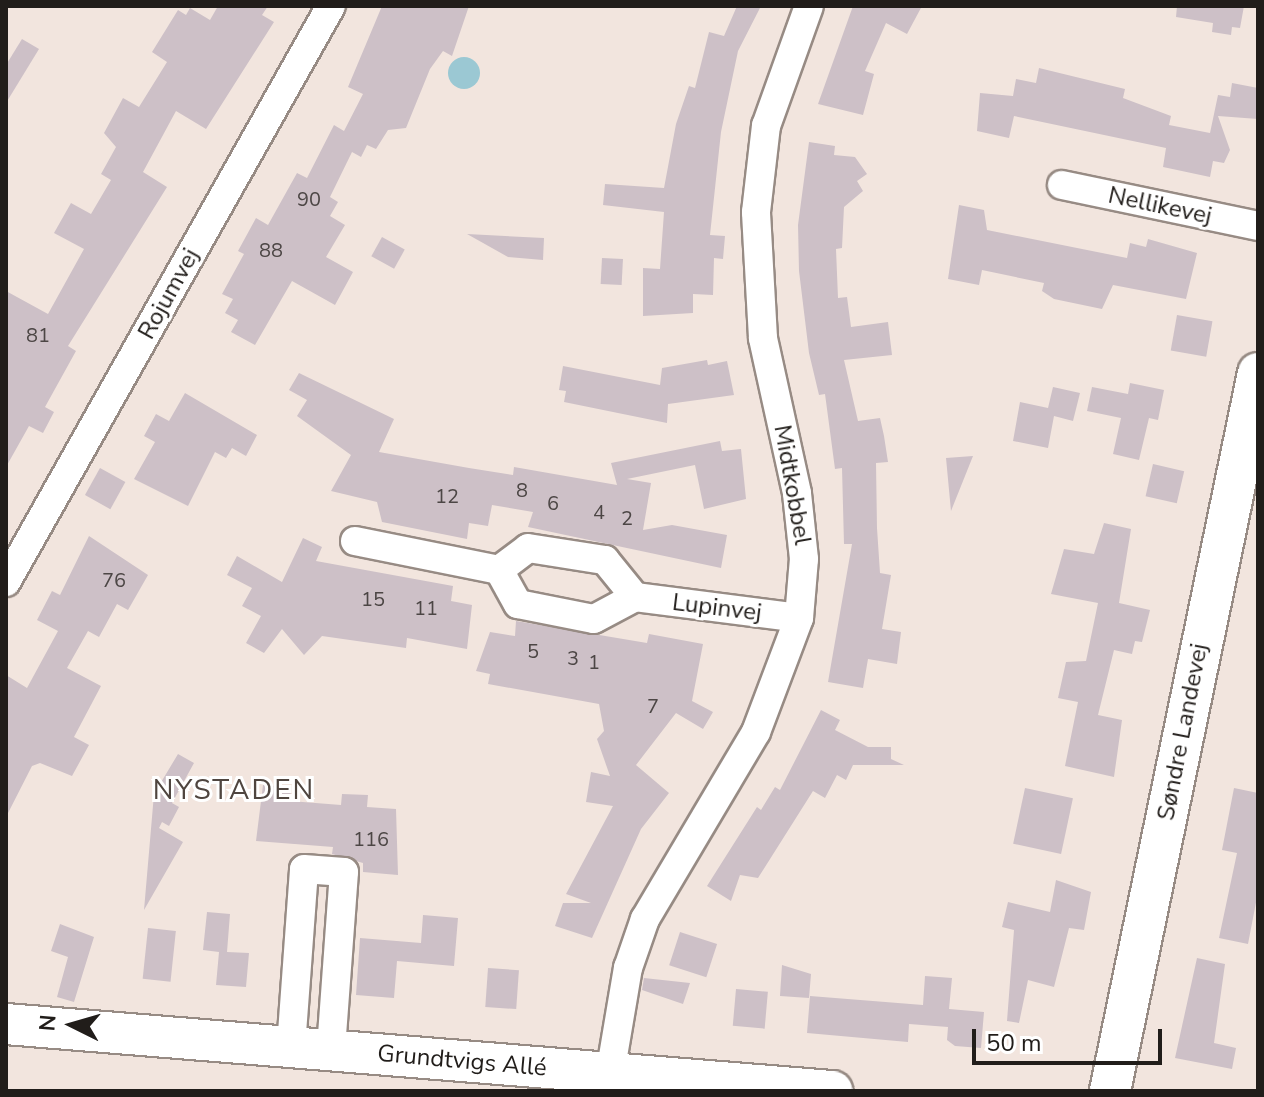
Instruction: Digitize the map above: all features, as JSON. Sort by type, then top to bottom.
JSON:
[{"type":"street","name":"Rojumvej","points":[[6,582],[331,6]]},
{"type":"street","name":"Midtkobbel","points":[[610,1074],[628,968],[645,919],[756,732],[799,618],[804,559],[797,493],[763,338],[756,212],[766,126],[809,6]]},
{"type":"street","name":"Nellikevej","points":[[1062,185],[1258,226]]},
{"type":"street","name":"Søndre Landevej","points":[[1110,1091],[1258,373]]},
{"type":"street","points":[[355,541],[499,570],[528,548],[605,560],[635,597],[594,619],[518,604],[499,570]]},
{"type":"street","name":"Lupinvej","points":[[635,597],[799,618]]},
{"type":"street","points":[[291,1047],[304,869],[344,872],[331,1050]]},
{"type":"street","name":"Grundtvigs Allé","points":[[6,1024],[832,1091]]},
{"type":"water","points":[[464,57],[475,62],[480,73],[475,84],[464,89],[453,84],[448,73],[453,62]]},
{"type":"building","points":[[218,6],[268,6],[262,15],[274,22],[206,129],[176,111],[143,172],[167,187],[68,346],[76,351],[45,407],[54,412],[43,433],[29,426],[6,467],[6,291],[48,314],[84,249],[54,233],[71,203],[91,214],[111,180],[101,174],[116,147],[104,133],[123,98],[139,107],[167,62],[152,52],[178,10],[186,15],[190,8],[210,20]]},
{"type":"building","points":[[382,6],[469,6],[452,56],[443,51],[430,69],[406,128],[388,130],[376,149],[367,145],[361,157],[352,152],[330,197],[338,202],[330,216],[345,225],[326,257],[353,272],[335,305],[292,281],[255,345],[231,332],[238,320],[225,313],[233,299],[222,294],[244,254],[238,251],[256,218],[268,225],[297,173],[307,178],[334,125],[344,131],[363,94],[348,87]]},
{"type":"building","points":[[737,6],[761,6],[738,51],[721,132],[710,235],[725,236],[723,259],[714,258],[713,295],[693,294],[693,313],[643,316],[643,268],[660,269],[664,212],[603,205],[605,184],[664,188],[676,124],[689,86],[695,88],[709,32],[724,36]]},
{"type":"building","points":[[853,6],[922,6],[907,34],[886,23],[865,71],[874,74],[863,115],[818,104]]},
{"type":"building","points":[[1177,6],[1244,6],[1240,28],[1232,27],[1231,35],[1212,32],[1213,23],[1176,17]]},
{"type":"building","points":[[22,39],[39,49],[6,103],[6,65]]},
{"type":"building","points":[[1039,68],[1125,89],[1123,98],[1171,116],[1169,125],[1210,133],[1218,95],[1230,97],[1232,83],[1258,88],[1258,119],[1218,116],[1230,150],[1224,163],[1213,161],[1210,177],[1163,167],[1166,148],[1014,116],[1009,138],[977,131],[980,93],[1013,96],[1016,79],[1036,83]]},
{"type":"building","points":[[809,142],[835,146],[834,155],[855,157],[867,174],[857,181],[863,191],[844,207],[842,248],[836,249],[838,298],[847,297],[851,327],[888,322],[892,355],[844,360],[858,421],[880,418],[884,436],[888,462],[876,463],[877,528],[880,573],[891,575],[882,629],[901,632],[897,664],[868,659],[863,688],[828,682],[852,544],[844,544],[842,468],[835,469],[825,394],[819,395],[809,353],[799,271],[798,225]]},
{"type":"building","points":[[959,205],[984,210],[987,230],[1127,258],[1130,243],[1146,247],[1148,239],[1197,253],[1186,299],[1113,285],[1102,309],[1054,299],[1042,291],[1044,283],[982,270],[979,285],[948,279]]},
{"type":"building","points":[[467,234],[544,238],[543,260],[508,257]]},
{"type":"building","points":[[382,237],[405,250],[394,269],[371,256]]},
{"type":"building","points":[[602,258],[623,259],[622,285],[601,284]]},
{"type":"building","points":[[1177,315],[1212,321],[1206,357],[1171,350]]},
{"type":"building","points":[[707,360],[708,365],[727,361],[734,395],[668,404],[667,423],[564,402],[566,391],[559,390],[563,366],[660,385],[662,368]]},
{"type":"building","points":[[299,373],[394,419],[379,452],[469,468],[513,475],[514,467],[617,485],[611,463],[720,441],[722,451],[741,449],[746,499],[704,509],[695,465],[627,479],[651,483],[643,530],[672,525],[727,535],[721,568],[528,527],[533,512],[492,505],[488,526],[469,523],[467,539],[382,522],[377,502],[331,491],[351,455],[297,416],[307,400],[289,390]]},
{"type":"building","points":[[1130,383],[1164,390],[1158,420],[1149,418],[1139,460],[1113,454],[1121,418],[1087,411],[1092,387],[1128,394]]},
{"type":"building","points":[[1053,387],[1080,393],[1073,421],[1054,416],[1048,448],[1013,441],[1020,402],[1048,408]]},
{"type":"building","points":[[185,393],[257,435],[246,456],[232,448],[226,458],[215,452],[188,506],[134,479],[155,442],[144,436],[156,414],[169,421]]},
{"type":"building","points":[[973,456],[951,511],[946,458]]},
{"type":"building","points":[[1153,464],[1184,471],[1177,503],[1146,496]]},
{"type":"building","points":[[100,468],[125,482],[110,509],[85,495]]},
{"type":"building","points":[[1104,523],[1131,529],[1119,603],[1150,610],[1142,642],[1135,641],[1132,654],[1114,650],[1098,715],[1122,720],[1114,777],[1065,766],[1078,702],[1058,698],[1066,662],[1086,661],[1098,603],[1051,594],[1064,549],[1094,554]]},
{"type":"building","points":[[89,536],[148,575],[128,610],[117,604],[99,637],[88,631],[67,668],[101,686],[74,737],[89,745],[72,776],[40,763],[32,766],[6,817],[6,675],[27,688],[58,631],[37,620],[52,591],[60,595]]},
{"type":"building","points":[[303,538],[322,547],[316,561],[453,586],[451,601],[472,605],[467,649],[407,638],[406,648],[322,636],[304,655],[282,629],[264,653],[246,643],[261,616],[242,606],[252,588],[227,575],[237,556],[282,582]]},
{"type":"building","points":[[516,621],[647,643],[649,634],[703,644],[692,701],[713,712],[703,729],[676,713],[636,765],[669,793],[641,829],[592,938],[555,926],[563,903],[591,903],[566,894],[613,806],[586,802],[591,772],[610,776],[597,739],[604,731],[599,704],[488,684],[490,674],[476,671],[490,632],[515,636]]},
{"type":"building","points":[[821,710],[840,720],[835,730],[868,747],[891,747],[891,759],[904,765],[853,765],[846,780],[837,775],[825,798],[813,791],[758,878],[740,875],[731,901],[707,886],[757,807],[761,810],[775,787],[780,790]]},
{"type":"building","points":[[178,754],[194,763],[172,803],[179,807],[169,826],[162,822],[159,828],[183,842],[144,910],[154,794]]},
{"type":"building","points":[[263,785],[291,787],[290,801],[341,805],[342,794],[368,795],[367,807],[396,809],[398,875],[363,872],[363,863],[332,854],[333,847],[256,841]]},
{"type":"building","points":[[1025,788],[1073,798],[1061,854],[1013,844]]},
{"type":"building","points":[[1234,788],[1258,793],[1258,892],[1248,944],[1219,938],[1237,853],[1222,850]]},
{"type":"building","points":[[1056,880],[1091,892],[1084,930],[1069,928],[1054,987],[1028,980],[1019,1023],[1007,1021],[1014,930],[1002,927],[1008,902],[1050,912]]},
{"type":"building","points":[[207,912],[230,914],[227,952],[249,953],[246,987],[216,985],[219,952],[203,950]]},
{"type":"building","points":[[423,915],[458,918],[454,966],[397,961],[394,998],[356,995],[360,938],[421,943]]},
{"type":"building","points":[[60,924],[94,937],[74,1002],[57,997],[68,957],[51,951]]},
{"type":"building","points":[[148,928],[176,931],[171,982],[143,979]]},
{"type":"building","points":[[680,932],[717,944],[706,977],[669,965]]},
{"type":"building","points":[[1197,958],[1225,964],[1214,1043],[1236,1048],[1232,1069],[1175,1058]]},
{"type":"building","points":[[782,965],[811,974],[809,998],[780,996]]},
{"type":"building","points":[[488,968],[519,970],[516,1009],[485,1007]]},
{"type":"building","points":[[925,976],[952,978],[949,1009],[984,1012],[981,1048],[955,1046],[947,1040],[948,1027],[909,1024],[908,1042],[807,1033],[810,996],[923,1005]]},
{"type":"building","points":[[644,978],[690,983],[683,1004],[642,990]]},
{"type":"building","points":[[736,989],[768,992],[765,1029],[733,1026]]},
{"type":"district","name":"NYSTADEN","points":[[234,790]]}]
